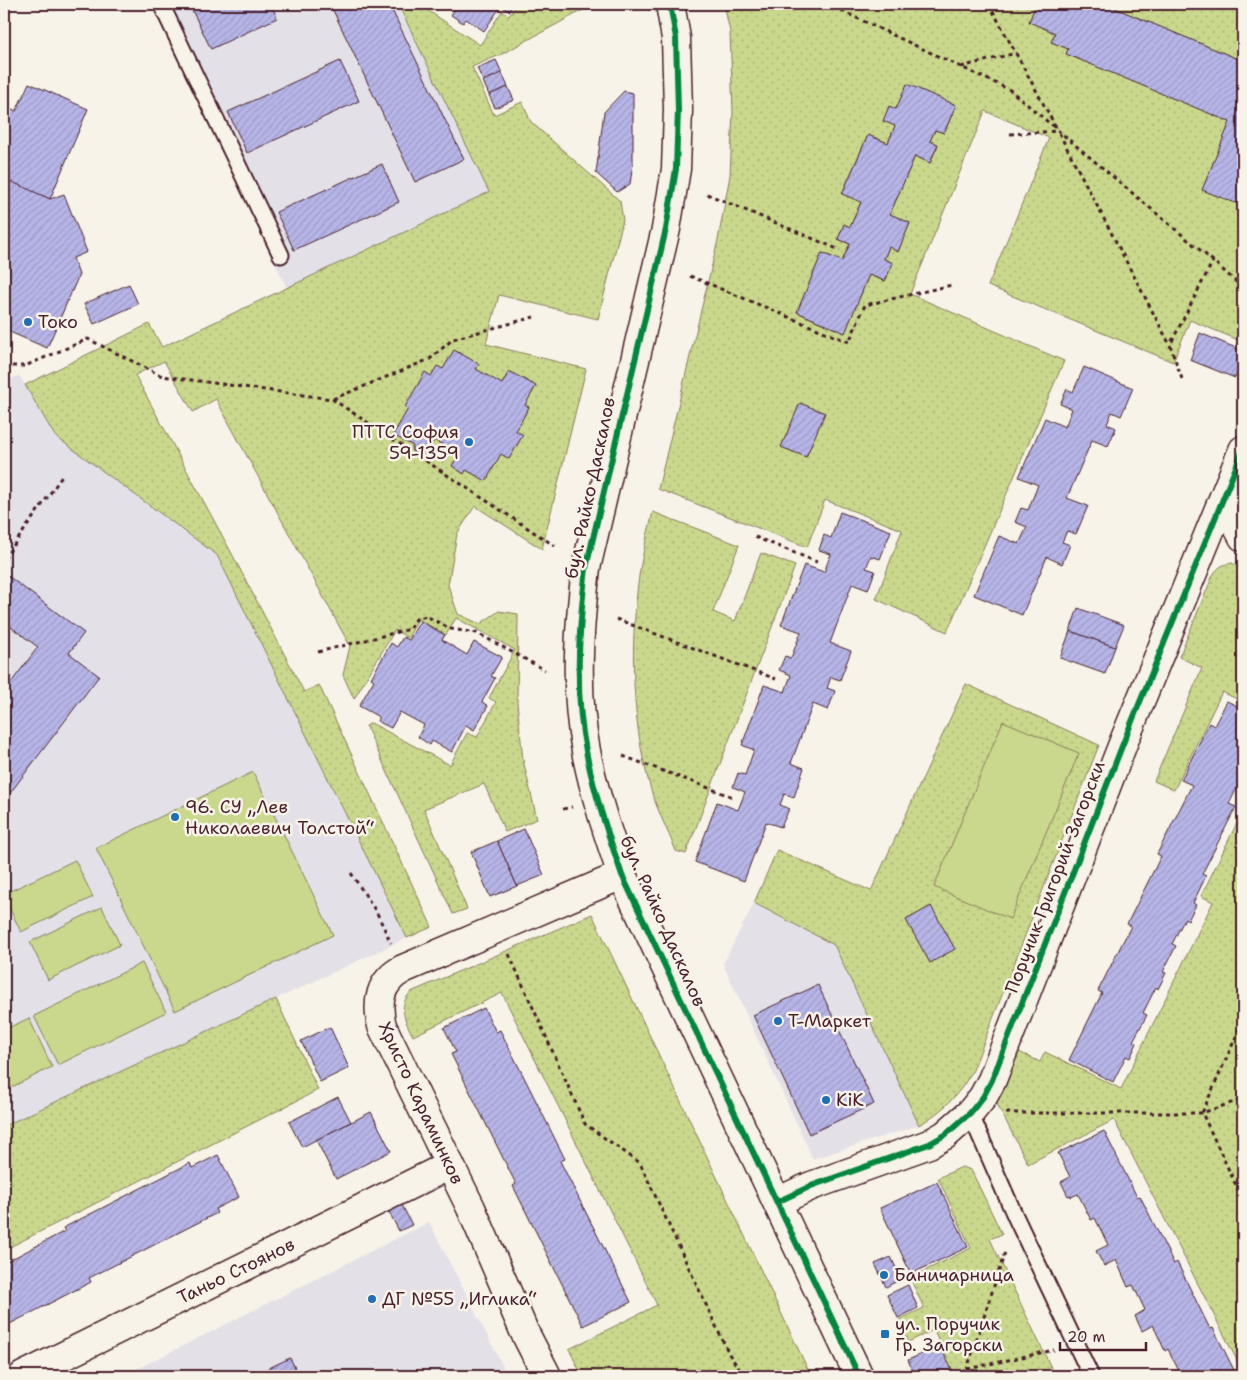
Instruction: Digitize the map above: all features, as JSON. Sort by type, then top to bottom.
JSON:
[{"type":"street","name":"бул. Райко Даскалов","points":[[670,4],[676,38],[678,110],[676,168],[666,229],[586,568],[580,619],[580,699],[585,749],[597,800],[622,875],[859,1376]]},
{"type":"street","name":"Поручик Григорий Загорски","points":[[777,1202],[811,1186],[930,1144],[951,1130],[983,1098],[992,1080],[1124,741],[1243,450]]},
{"type":"street","points":[[1222,500],[1243,538]]},
{"type":"street","name":"Христо Караминков","points":[[547,1376],[524,1331],[471,1208],[382,1026],[378,1010],[380,995],[387,982],[396,972],[622,875]]},
{"type":"street","name":"Таньо Стоянов","points":[[22,1376],[450,1165]]},
{"type":"lane","points":[[162,4],[281,255]]},
{"type":"lane","points":[[970,1113],[1016,1218],[1090,1376]]},
{"type":"path","points":[[827,4],[1010,90],[1243,288]]},
{"type":"path","points":[[989,4],[1170,345],[1182,379]]},
{"type":"path","points":[[961,67],[1016,53]]},
{"type":"path","points":[[1010,134],[1058,131]]},
{"type":"path","points":[[707,194],[840,250]]},
{"type":"path","points":[[1170,345],[1213,261]]},
{"type":"path","points":[[690,276],[849,342],[865,305],[952,285]]},
{"type":"path","points":[[332,399],[430,359],[453,339],[534,317]]},
{"type":"path","points":[[4,366],[25,366],[88,339],[162,376],[332,399],[555,546]]},
{"type":"path","points":[[4,559],[63,475]]},
{"type":"path","points":[[755,537],[818,562]]},
{"type":"path","points":[[318,652],[410,629],[416,619],[426,616],[451,629],[477,633],[546,670]]},
{"type":"path","points":[[616,619],[776,679]]},
{"type":"path","points":[[623,756],[733,797]]},
{"type":"path","points":[[351,872],[377,913],[403,969]]},
{"type":"path","points":[[498,928],[585,1124],[640,1163],[729,1354],[744,1376]]},
{"type":"path","points":[[1243,1021],[1202,1113],[1243,1200]]},
{"type":"path","points":[[970,1113],[1202,1113],[1243,1099]]},
{"type":"path","points":[[960,1376],[967,1369],[1016,1218]]},
{"type":"path","points":[[967,1369],[1076,1346]]},
{"type":"shaded area","points":[[151,4],[398,4],[489,192],[287,288]]},
{"type":"shaded area","name":"96. СУ „Лев Николаевич Толстой“","points":[[19,375],[55,436],[217,555],[407,938],[4,1126],[4,383]]},
{"type":"shaded area","points":[[754,903],[834,945],[919,1125],[813,1159],[723,964]]},
{"type":"shaded area","name":"ДГ №55 „Иглика“","points":[[429,1222],[508,1376],[123,1376]]},
{"type":"green space","points":[[398,4],[418,4],[480,45],[502,11],[509,16],[517,4],[594,4],[500,55],[472,67],[494,115],[522,102],[531,122],[620,201],[623,220],[598,319],[499,295],[486,344],[586,369],[542,549],[475,506],[457,534],[448,585],[458,614],[480,624],[499,611],[518,614],[517,702],[523,760],[537,819],[505,832],[484,784],[424,809],[467,909],[453,914],[366,726],[371,723],[450,765],[467,733],[477,737],[496,702],[489,698],[515,650],[456,618],[446,635],[418,619],[408,638],[395,630],[354,699],[343,675],[350,646],[216,399],[193,412],[164,361],[135,375],[304,692],[319,685],[432,927],[407,938],[217,555],[55,436],[25,385],[149,324],[162,347],[489,192]]},
{"type":"green space","points":[[724,4],[1243,4],[1243,342],[1190,320],[1173,362],[988,286],[1049,138],[985,111],[910,294],[1064,361],[947,632],[876,599],[902,530],[825,500],[807,547],[658,489],[718,240],[730,175],[733,111],[730,32]],"holes":[[[907,84],[956,106],[944,133],[935,130],[930,141],[938,145],[930,163],[915,156],[890,214],[910,223],[898,251],[889,247],[884,259],[893,263],[885,281],[869,275],[844,333],[797,312],[822,253],[842,261],[850,244],[838,239],[844,225],[850,227],[861,202],[842,193],[868,135],[888,143],[895,126],[896,109]]]},
{"type":"green space","points":[[653,512],[739,545],[713,612],[735,621],[761,553],[795,566],[686,854],[676,851],[652,792],[643,758],[636,707],[633,654],[636,601],[642,560]]},
{"type":"green space","points":[[1232,563],[1243,569],[1243,702],[1222,692],[1174,790],[1154,781],[1202,668],[1179,657],[1213,575],[1221,566]]},
{"type":"green space","points":[[966,684],[1099,745],[973,1070],[950,1102],[919,1125],[834,945],[754,903],[777,850],[871,891]]},
{"type":"green space","points":[[1003,721],[1079,753],[1010,919],[934,887]]},
{"type":"green space","points":[[253,772],[333,935],[175,1011],[96,848]]},
{"type":"green space","points":[[1243,811],[1243,1372],[1114,1120],[1028,1164],[995,1100],[1017,1051],[1040,1062],[1045,1052],[1121,1089],[1213,902],[1201,896]]},
{"type":"green space","points":[[75,860],[93,897],[21,932],[4,894]]},
{"type":"green space","points":[[102,907],[120,945],[48,980],[30,942]]},
{"type":"green space","points":[[592,914],[811,1376],[582,1376],[569,1349],[657,1305],[502,993],[413,1036],[407,1025],[403,1008],[411,992]]},
{"type":"green space","points":[[142,963],[166,1012],[58,1065],[34,1016]]},
{"type":"green space","points":[[276,999],[318,1090],[4,1250],[4,1126]]},
{"type":"green space","points":[[29,1018],[52,1067],[4,1091],[4,1030]]},
{"type":"green space","points":[[962,1167],[971,1170],[1002,1234],[990,1239],[1055,1376],[958,1376],[953,1371],[934,1330],[908,1342],[898,1320],[924,1308],[910,1278],[971,1248],[938,1178]]},
{"type":"building","points":[[189,4],[271,4],[277,18],[211,49]]},
{"type":"building","points":[[330,4],[389,4],[464,159],[415,182]]},
{"type":"building","points":[[458,4],[514,4],[509,11],[501,6],[484,31],[466,19],[463,23],[451,15]]},
{"type":"building","points":[[1036,4],[1105,4],[1243,61],[1243,206],[1202,190],[1230,122],[1066,54],[1068,49],[1051,42],[1055,33],[1029,22]]},
{"type":"building","points":[[496,60],[502,73],[483,81],[477,68]]},
{"type":"building","points":[[340,61],[359,101],[247,153],[228,112]]},
{"type":"building","points":[[502,73],[508,87],[489,95],[483,81]]},
{"type":"building","points":[[29,83],[88,109],[50,199],[4,179],[4,110],[12,109],[16,111]]},
{"type":"building","points":[[907,84],[956,105],[944,133],[935,130],[930,141],[938,144],[930,163],[915,156],[890,214],[910,223],[898,252],[889,247],[884,259],[893,263],[885,281],[869,275],[845,333],[797,312],[822,253],[842,261],[850,244],[838,239],[844,224],[850,227],[861,202],[842,194],[868,135],[888,143],[895,126],[883,121],[889,106],[896,109]]},
{"type":"building","points":[[508,87],[514,100],[495,108],[489,95]]},
{"type":"building","points":[[624,91],[633,93],[633,163],[630,184],[617,192],[596,173],[604,112]]},
{"type":"building","points":[[382,164],[399,202],[294,250],[276,212]]},
{"type":"building","points":[[8,180],[50,199],[64,194],[87,252],[73,258],[79,275],[47,348],[5,330],[4,327],[4,190]]},
{"type":"building","points":[[129,284],[138,304],[94,324],[84,304]]},
{"type":"building","points":[[1200,333],[1243,351],[1243,358],[1235,378],[1190,360]]},
{"type":"building","points":[[454,350],[479,364],[476,369],[502,384],[509,371],[536,386],[525,405],[529,407],[516,431],[523,435],[509,459],[501,454],[486,481],[466,470],[464,474],[452,466],[459,454],[434,440],[425,457],[411,450],[413,446],[393,435],[408,409],[405,407],[425,372],[431,376],[437,366],[443,369]]},
{"type":"building","points":[[1084,367],[1133,388],[1121,416],[1112,412],[1107,424],[1116,428],[1108,446],[1092,440],[1067,498],[1088,506],[1076,534],[1067,531],[1062,542],[1070,545],[1062,564],[1047,557],[1022,615],[974,595],[999,536],[1019,544],[1027,527],[1015,522],[1021,508],[1028,510],[1038,485],[1019,477],[1045,418],[1065,427],[1072,409],[1060,404],[1067,389],[1073,392]]},
{"type":"building","points":[[800,403],[825,413],[806,457],[781,447]]},
{"type":"building","points":[[840,512],[891,531],[880,559],[871,556],[866,568],[875,571],[868,590],[852,584],[830,643],[851,651],[840,680],[831,677],[827,688],[835,691],[828,710],[813,704],[791,763],[804,768],[794,797],[784,794],[780,805],[789,809],[781,827],[766,822],[744,881],[695,862],[717,802],[738,810],[745,792],[733,787],[738,773],[745,775],[754,750],[742,745],[764,685],[785,692],[791,675],[779,670],[785,656],[791,658],[801,632],[781,625],[804,565],[824,572],[831,554],[819,550],[824,535],[831,538]]},
{"type":"building","points":[[4,573],[84,633],[69,653],[99,676],[4,801],[4,692],[38,647],[4,622]]},
{"type":"building","points":[[1078,608],[1124,625],[1115,647],[1070,631]]},
{"type":"building","points":[[420,621],[445,635],[442,640],[467,655],[474,642],[502,657],[491,676],[495,678],[482,702],[488,706],[474,730],[466,725],[452,752],[432,741],[430,745],[418,737],[424,725],[400,712],[391,728],[377,721],[379,717],[359,706],[374,680],[371,678],[391,643],[397,647],[403,637],[409,640]]},
{"type":"building","points":[[1070,631],[1115,647],[1105,674],[1060,658]]},
{"type":"building","points":[[1227,701],[1243,709],[1243,776],[1229,804],[1236,807],[1202,874],[1206,876],[1193,903],[1196,905],[1188,920],[1185,918],[1172,944],[1176,946],[1163,972],[1166,973],[1158,989],[1156,987],[1143,1013],[1147,1015],[1133,1041],[1137,1043],[1130,1058],[1126,1056],[1113,1082],[1069,1060],[1102,993],[1098,991],[1131,926],[1127,924],[1161,856],[1157,854],[1192,785],[1181,780],[1209,723],[1214,726]]},
{"type":"building","points":[[524,829],[544,875],[517,886],[497,841]]},
{"type":"building","points":[[497,841],[517,886],[490,897],[471,852]]},
{"type":"building","points":[[931,906],[955,949],[930,963],[906,920]]},
{"type":"building","points":[[818,985],[874,1104],[809,1134],[753,1015]]},
{"type":"building","points":[[484,1008],[496,1032],[500,1030],[565,1159],[560,1161],[631,1302],[583,1326],[513,1186],[516,1184],[451,1054],[456,1052],[444,1028]]},
{"type":"building","points":[[330,1027],[349,1068],[320,1082],[301,1041]]},
{"type":"building","points":[[338,1097],[351,1122],[302,1147],[289,1122]]},
{"type":"building","points":[[371,1112],[391,1151],[336,1179],[316,1140]]},
{"type":"building","points":[[1104,1131],[1137,1197],[1140,1196],[1174,1264],[1177,1262],[1210,1329],[1213,1328],[1237,1376],[1179,1376],[1181,1375],[1168,1349],[1165,1351],[1153,1325],[1142,1331],[1135,1316],[1145,1310],[1133,1285],[1128,1287],[1116,1260],[1104,1266],[1096,1251],[1108,1245],[1095,1218],[1091,1220],[1078,1194],[1071,1197],[1070,1195],[1068,1196],[1061,1182],[1070,1177],[1058,1153]]},
{"type":"building","points":[[218,1155],[239,1197],[215,1209],[217,1213],[89,1278],[91,1282],[4,1327],[4,1263],[65,1231],[63,1228],[190,1163],[192,1168]]},
{"type":"building","points":[[937,1182],[968,1247],[911,1274],[880,1208]]},
{"type":"building","points":[[401,1203],[412,1225],[399,1231],[388,1210]]},
{"type":"building","points":[[891,1257],[901,1279],[886,1287],[875,1264]]},
{"type":"building","points":[[908,1285],[918,1308],[898,1318],[887,1295]]},
{"type":"building","points":[[940,1346],[953,1372],[955,1371],[957,1376],[915,1376],[908,1360]]},
{"type":"building","points":[[290,1358],[299,1376],[252,1376]]},
{"type":"cycle path","points":[[670,4],[676,38],[678,110],[676,169],[666,229],[586,568],[581,613],[579,660],[582,728],[597,798],[622,875],[859,1376]]},
{"type":"cycle path","points":[[777,1202],[811,1186],[929,1144],[945,1135],[970,1113],[983,1097],[992,1080],[1124,741],[1243,450]]},
{"type":"place","name":"Токо","points":[[28,322]]},
{"type":"place","name":"ПТТС София 59-1359","points":[[469,442]]},
{"type":"place","name":"96. СУ „Лев Николаевич Толстой“","points":[[175,817]]},
{"type":"place","name":"Т-Маркет","points":[[778,1021]]},
{"type":"place","name":"KiK","points":[[826,1100]]},
{"type":"place","name":"Баничарница","points":[[884,1275]]},
{"type":"place","name":"ДГ №55 „Иглика“","points":[[372,1299]]},
{"type":"place","name":"ул. Поручик Гр. Загорски","points":[[885,1334]]}]
